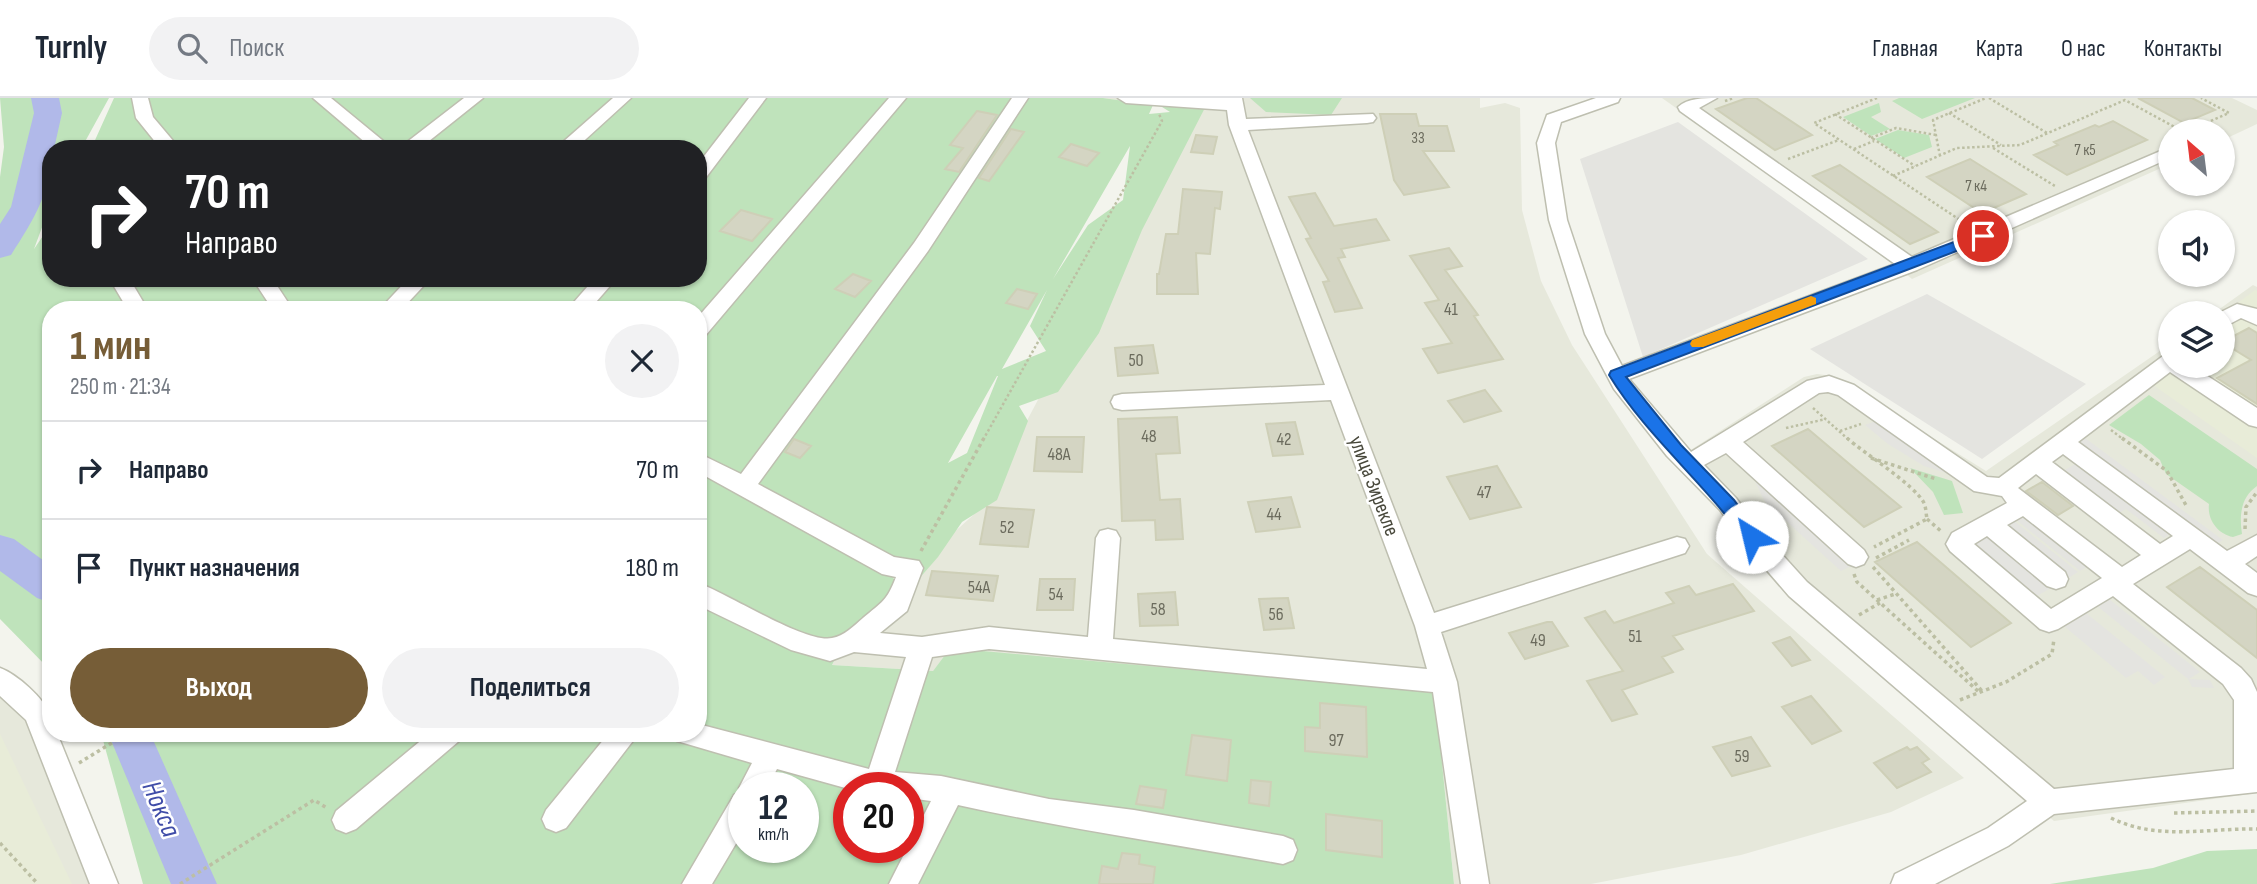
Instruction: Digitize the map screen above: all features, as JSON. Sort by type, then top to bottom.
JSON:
[{"type":"street","points":[[140,98],[145,118],[163,140]]},
{"type":"street","points":[[419,140],[475,98]]},
{"type":"street","points":[[574,140],[623,98]]},
{"type":"street","points":[[707,164],[758,98]]},
{"type":"street","points":[[707,321],[898,98]]},
{"type":"street","points":[[745,485],[921,247],[1020,98]]},
{"type":"street","points":[[1126,98],[1367,118]]},
{"type":"street","points":[[1612,98],[1553,120],[1546,143],[1558,220],[1595,334],[1616,375],[1681,456],[1728,504],[1775,564],[1819,609],[2049,802]]},
{"type":"street","points":[[329,100],[374,140]]},
{"type":"street","name":"улица Зирекле","points":[[1236,109],[1427,626],[1444,682],[1475,884]]},
{"type":"street","points":[[1616,375],[1644,367],[1724,332],[1983,236],[2158,157]]},
{"type":"street","points":[[398,301],[412,287]]},
{"type":"street","points":[[585,301],[599,287]]},
{"type":"street","points":[[2235,312],[2246,312],[2257,318]]},
{"type":"street","points":[[1681,456],[1727,441],[1819,384],[1840,387],[1974,480],[1989,487],[2003,487],[2158,370]]},
{"type":"street","points":[[2195,378],[2257,419]]},
{"type":"street","points":[[1122,402],[1339,392]]},
{"type":"street","points":[[1727,441],[1862,560]]},
{"type":"street","points":[[2063,442],[2257,586]]},
{"type":"street","points":[[2036,462],[2160,556]]},
{"type":"street","points":[[707,466],[890,567],[911,568],[898,604],[853,641],[830,650],[800,642],[749,621],[707,598]]},
{"type":"street","points":[[1905,884],[1998,837],[2049,802],[2252,780],[2248,700],[2242,687],[2003,487]]},
{"type":"street","points":[[2025,504],[1960,540],[1958,544],[2049,622],[2191,537]]},
{"type":"street","points":[[1989,524],[2056,579]]},
{"type":"street","points":[[1100,649],[1108,538]]},
{"type":"street","points":[[1427,626],[1677,546]]},
{"type":"street","points":[[2226,563],[2256,546]]},
{"type":"street","points":[[853,641],[922,648],[989,638],[1444,682]]},
{"type":"street","points":[[882,772],[922,648]]},
{"type":"street","points":[[0,679],[36,713],[42,728]]},
{"type":"street","points":[[707,739],[833,772]]},
{"type":"street","points":[[48,742],[104,884]]},
{"type":"street","points":[[346,820],[439,742]]},
{"type":"street","points":[[556,819],[619,742]]},
{"type":"street","points":[[761,772],[769,757]]},
{"type":"street","points":[[924,788],[951,791],[1049,812],[1134,823],[1283,850]]},
{"type":"street","points":[[903,884],[951,791]]},
{"type":"street","points":[[696,884],[728,831]]},
{"type":"lane","points":[[1709,98],[1686,107],[1910,265]]},
{"type":"path","points":[[1877,98],[1814,122],[1983,236]]},
{"type":"path","points":[[1940,156],[1933,120],[1987,98],[2048,133]]},
{"type":"path","points":[[2201,98],[2229,113],[2215,119]]},
{"type":"path","points":[[1893,176],[1958,148],[2020,145],[2125,100],[2160,119]]},
{"type":"path","points":[[911,568],[1161,121],[1156,102]]},
{"type":"path","points":[[1949,113],[2002,146]]},
{"type":"path","points":[[1835,114],[1915,166]]},
{"type":"path","points":[[1854,149],[1896,128],[1936,135]]},
{"type":"path","points":[[1783,162],[1839,139]]},
{"type":"path","points":[[1991,146],[2071,196]]},
{"type":"path","points":[[1799,395],[1868,457],[1919,495],[1927,512],[1927,519],[1862,560],[1855,579],[1981,692]]},
{"type":"path","points":[[2095,418],[2168,473],[2187,508],[2169,521]]},
{"type":"path","points":[[1868,457],[1946,481]]},
{"type":"path","points":[[2256,546],[2243,537],[2246,507],[2257,492]]},
{"type":"path","points":[[1862,560],[1909,540]]},
{"type":"path","points":[[1862,560],[1896,593],[1981,692]]},
{"type":"path","points":[[1854,618],[1896,593]]},
{"type":"path","points":[[1955,702],[2006,682],[2052,653],[2055,646],[2053,635]]},
{"type":"path","points":[[94,755],[114,742]]},
{"type":"path","points":[[2083,797],[2094,813],[2133,830],[2175,834],[2257,829]]},
{"type":"path","points":[[180,884],[314,800],[346,820]]},
{"type":"path","points":[[0,843],[38,884]]},
{"type":"shaded area","points":[[1103,98],[1480,98],[1480,108],[1505,103],[1520,108],[1522,210],[1541,281],[1572,345],[1707,554],[1964,778],[1891,812],[1741,855],[1591,884],[1454,884],[1435,692],[945,655],[933,671],[832,665],[839,651],[930,554],[980,509],[1194,106],[1153,105]]},
{"type":"shaded area","points":[[1662,98],[2232,98],[2257,110],[2257,124],[2235,134],[2235,119],[2158,119],[2158,169],[1912,279]]},
{"type":"shaded area","points":[[1678,122],[1868,259],[1643,357],[1580,159]]},
{"type":"shaded area","points":[[2253,285],[2257,287],[2257,793],[2054,821],[1859,654],[1686,453],[1804,377],[1817,374],[1833,376],[1986,471],[2158,352],[2158,378],[2235,378],[2235,301],[2231,301]]},
{"type":"shaded area","points":[[2257,291],[2257,458],[2139,375],[2158,361],[2158,378],[2235,378],[2235,305]]},
{"type":"shaded area","points":[[1927,294],[2086,384],[1982,459],[1810,349]]},
{"type":"shaded area","points":[[1879,420],[1960,477],[1924,466],[1888,444],[1865,425]]},
{"type":"shaded area","points":[[2085,438],[2223,540],[2215,545],[2077,443]]},
{"type":"shaded area","points":[[2080,461],[2174,531],[2164,538],[2126,509],[2115,515],[2060,473]]},
{"type":"shaded area","points":[[1751,473],[1853,565],[1841,571],[1765,502]]},
{"type":"shaded area","points":[[2025,513],[2090,565],[2080,571],[2015,519]]},
{"type":"shaded area","points":[[2013,520],[2078,572],[2067,579],[2002,526]]},
{"type":"shaded area","points":[[1990,533],[2054,586],[2032,599],[1968,546]]},
{"type":"shaded area","points":[[2109,599],[2200,672],[2189,679],[2210,680],[2214,688],[2192,687],[2188,679],[2097,606]]},
{"type":"shaded area","points":[[2086,613],[2165,677],[2154,685],[2138,671],[2126,678],[2064,626]]},
{"type":"shaded area","points":[[0,679],[36,713],[42,728],[42,742],[48,742],[104,884],[0,884]]},
{"type":"shaded area","points":[[0,734],[72,884],[0,884]]},
{"type":"green space","points":[[0,98],[109,98],[86,140],[42,140],[42,227],[34,249],[42,237],[42,287],[707,287],[707,140],[95,140],[114,98],[1103,98],[1153,105],[1149,114],[1170,112],[1151,100],[1210,98],[1142,230],[1099,333],[1058,392],[1019,406],[1028,421],[997,500],[962,522],[938,557],[910,589],[888,568],[896,583],[857,651],[839,651],[832,665],[933,671],[945,655],[961,649],[1435,692],[1454,884],[143,884],[104,742],[707,742],[707,301],[42,301],[42,662],[0,619],[0,177],[4,147]],"holes":[[[1130,146],[1123,200],[1088,225],[1053,279]],[[1047,290],[1030,326],[1046,351],[1002,369]],[[998,376],[967,453],[948,463]]]},
{"type":"green space","points":[[1250,98],[1342,98],[1331,115],[1266,112]]},
{"type":"green space","points":[[1899,98],[1975,98],[1922,119],[1892,101]]},
{"type":"green space","points":[[1879,103],[1881,112],[1871,117],[1890,129],[1871,136],[1843,117]]},
{"type":"green space","points":[[1898,130],[1929,135],[1932,147],[1904,158],[1875,139]]},
{"type":"green space","points":[[2149,395],[2257,469],[2257,486],[2247,495],[2242,507],[2242,534],[2233,537],[2218,529],[2212,521],[2209,504],[2166,474],[2160,460],[2141,444],[2109,425]]},
{"type":"green space","points":[[1910,468],[1952,481],[1963,513],[1944,515],[1933,492]]},
{"type":"green space","points":[[2257,849],[2257,884],[2050,884],[2153,868],[2207,851]]},
{"type":"building","points":[[1747,98],[1756,98],[1812,135],[1775,150],[1716,109]]},
{"type":"building","points":[[2138,98],[2192,98],[2215,110],[2194,119],[2177,119]]},
{"type":"building","points":[[977,111],[997,115],[959,172],[945,169],[963,148],[950,145]]},
{"type":"building","points":[[1380,114],[1416,114],[1419,126],[1447,126],[1454,151],[1423,151],[1449,187],[1404,195],[1394,180]]},
{"type":"building","points":[[2113,121],[2147,140],[2067,175],[2034,155],[2058,145],[2054,142],[2095,125],[2099,127]]},
{"type":"building","points":[[1011,129],[1024,132],[989,181],[979,178]]},
{"type":"building","points":[[1196,135],[1217,137],[1213,154],[1191,152]]},
{"type":"building","points":[[1071,144],[1099,153],[1087,166],[1059,157]]},
{"type":"building","points":[[1970,159],[2026,194],[1982,213],[1927,177]]},
{"type":"building","points":[[1840,165],[1938,232],[1910,244],[1813,176]]},
{"type":"building","points":[[1183,189],[1222,192],[1220,209],[1215,208],[1210,254],[1196,253],[1198,294],[1157,294],[1157,274],[1166,234],[1178,234]]},
{"type":"building","points":[[1315,193],[1334,226],[1376,219],[1389,240],[1341,249],[1345,257],[1338,258],[1362,308],[1335,312],[1323,282],[1329,281],[1306,239],[1311,238],[1289,197]]},
{"type":"building","points":[[741,210],[772,219],[752,241],[720,231]]},
{"type":"building","points":[[1449,248],[1462,266],[1445,270],[1478,315],[1474,316],[1503,359],[1438,373],[1423,349],[1452,343],[1425,303],[1439,300],[1410,256]]},
{"type":"building","points":[[853,274],[871,281],[855,297],[835,289]]},
{"type":"building","points":[[1017,289],[1037,294],[1028,309],[1006,303]]},
{"type":"building","points":[[2249,328],[2257,333],[2257,404],[2217,378],[2235,378],[2235,368],[2251,360],[2235,350],[2235,335]]},
{"type":"building","points":[[1153,345],[1158,373],[1118,376],[1115,348]]},
{"type":"building","points":[[1485,390],[1501,411],[1464,422],[1448,401]]},
{"type":"building","points":[[1177,417],[1180,453],[1156,454],[1160,500],[1180,499],[1183,539],[1156,540],[1155,520],[1122,521],[1118,419]]},
{"type":"building","points":[[1295,422],[1303,454],[1273,456],[1266,424]]},
{"type":"building","points":[[1808,429],[1901,507],[1864,527],[1772,446]]},
{"type":"building","points":[[1037,437],[1084,437],[1082,472],[1034,471]]},
{"type":"building","points":[[794,439],[811,446],[800,458],[785,452]]},
{"type":"building","points":[[1497,466],[1521,507],[1470,519],[1447,477]]},
{"type":"building","points":[[2042,482],[2073,506],[2058,515],[2026,491]]},
{"type":"building","points":[[1291,497],[1300,527],[1256,532],[1248,502]]},
{"type":"building","points":[[987,507],[1034,510],[1028,547],[980,544]]},
{"type":"building","points":[[1917,542],[2011,623],[1971,647],[1875,562]]},
{"type":"building","points":[[2200,567],[2257,610],[2257,658],[2167,587]]},
{"type":"building","points":[[932,571],[998,576],[993,601],[926,595]]},
{"type":"building","points":[[1040,579],[1075,579],[1073,610],[1037,610]]},
{"type":"building","points":[[1733,584],[1754,611],[1673,636],[1683,649],[1662,657],[1673,672],[1622,690],[1637,714],[1612,721],[1587,681],[1623,671],[1585,618],[1605,611],[1614,623],[1674,603],[1666,593],[1689,586],[1696,595]]},
{"type":"building","points":[[1175,592],[1178,625],[1140,626],[1138,594]]},
{"type":"building","points":[[1288,598],[1294,628],[1264,630],[1259,599]]},
{"type":"building","points":[[1552,622],[1568,646],[1525,659],[1509,633]]},
{"type":"building","points":[[1790,637],[1810,660],[1792,666],[1773,643]]},
{"type":"building","points":[[1811,696],[1841,731],[1812,744],[1782,707]]},
{"type":"building","points":[[1320,703],[1366,707],[1367,757],[1305,751],[1305,727],[1320,728]]},
{"type":"building","points":[[1192,735],[1231,740],[1227,781],[1186,775]]},
{"type":"building","points":[[1751,737],[1770,766],[1732,776],[1713,747]]},
{"type":"building","points":[[1907,747],[1910,750],[1917,747],[1929,759],[1922,763],[1931,772],[1897,788],[1874,763]]},
{"type":"building","points":[[1251,780],[1271,782],[1269,806],[1249,803]]},
{"type":"building","points":[[1140,786],[1166,790],[1163,808],[1136,804]]},
{"type":"building","points":[[1326,814],[1382,821],[1382,857],[1326,850]]},
{"type":"building","points":[[1122,853],[1140,855],[1139,864],[1155,867],[1153,884],[1099,884],[1102,866],[1118,869]]},
{"type":"waterway","name":"Нокса","points":[[0,248],[26,207],[48,113],[45,98]]},
{"type":"waterway","name":"Нокса","points":[[0,550],[42,580]]},
{"type":"waterway","name":"Нокса","points":[[133,742],[194,884]]},
{"type":"slow traffic","points":[[1698,344],[1811,301]]},
{"type":"route","points":[[1752,537],[1728,504],[1675,450],[1616,375],[1644,367],[1724,332],[1983,236]]}]
